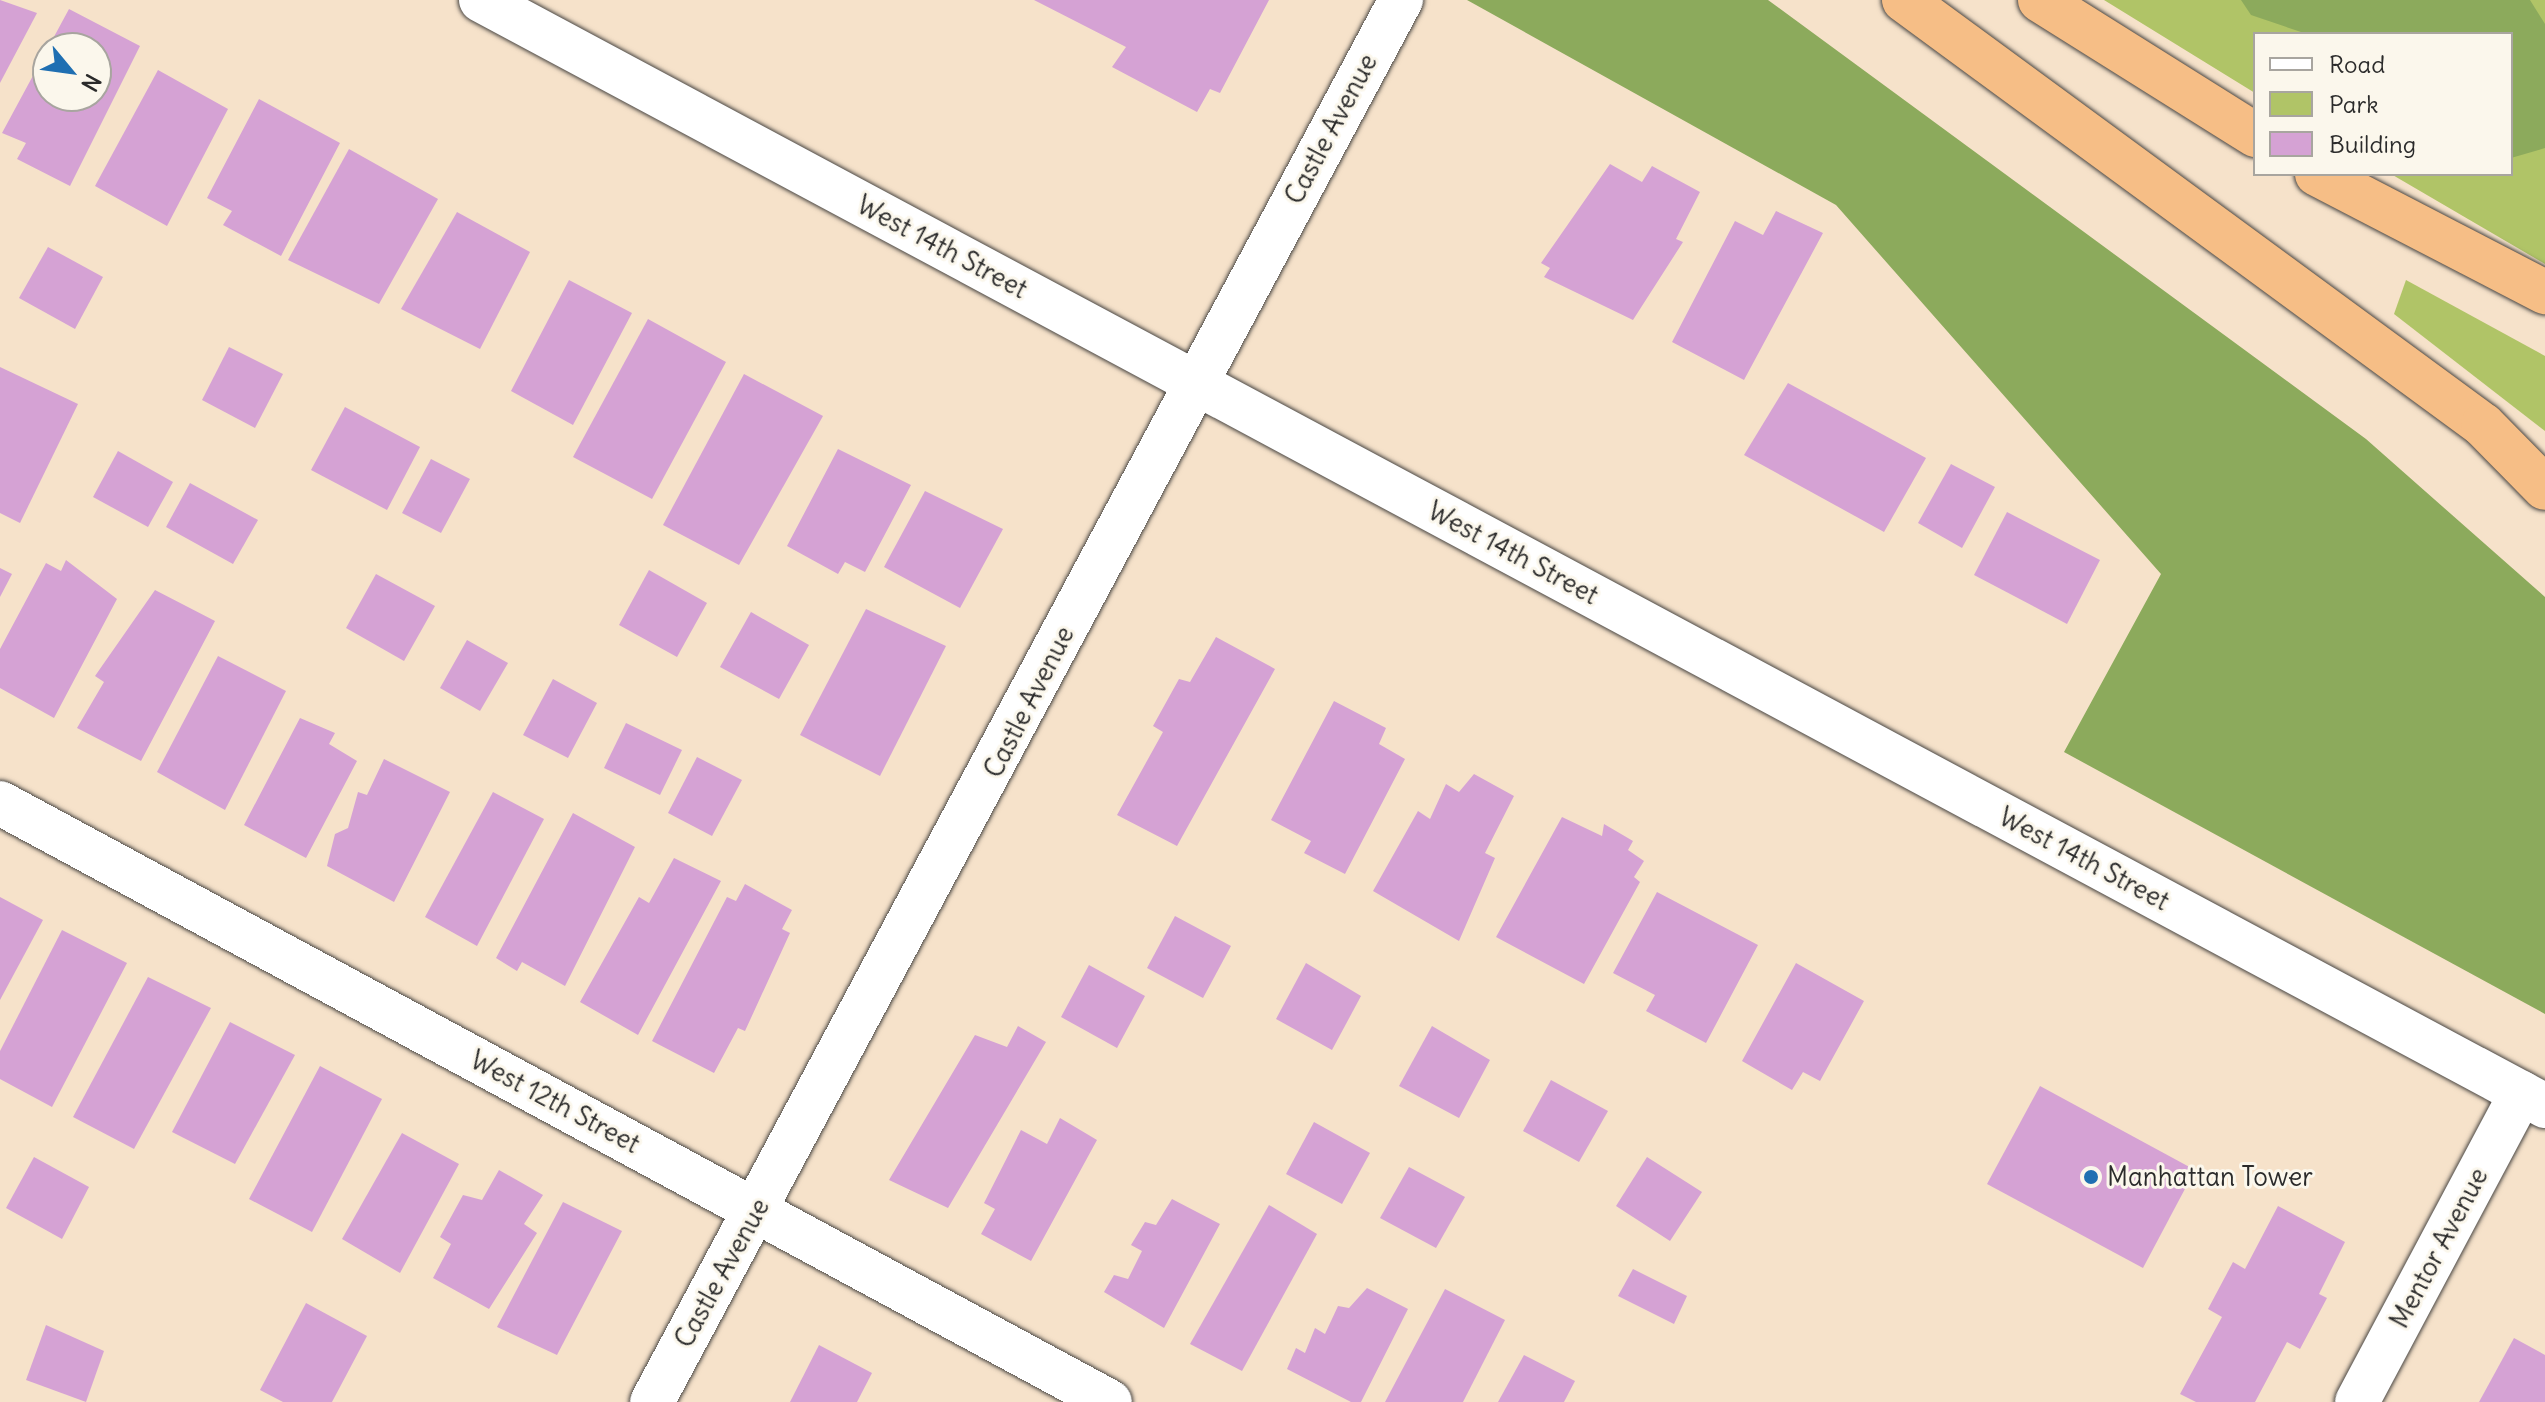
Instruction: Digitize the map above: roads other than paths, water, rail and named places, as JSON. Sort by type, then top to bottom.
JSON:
[{"type":"highway","points":[[1904,0],[2483,425],[2545,488]]},
{"type":"highway","points":[[2040,0],[2253,134]]},
{"type":"highway","points":[[2321,176],[2545,292]]},
{"type":"street","name":"West 14th Street","points":[[481,0],[2533,1100]]},
{"type":"street","name":"Castle Avenue","points":[[652,1402],[1401,0]]},
{"type":"street","name":"West 12th Street","points":[[0,803],[1110,1402]]},
{"type":"street","name":"Mentor Avenue","points":[[2357,1402],[2533,1100]]},
{"type":"place","name":"Manhattan Tower","points":[[2091,1177]]}]
